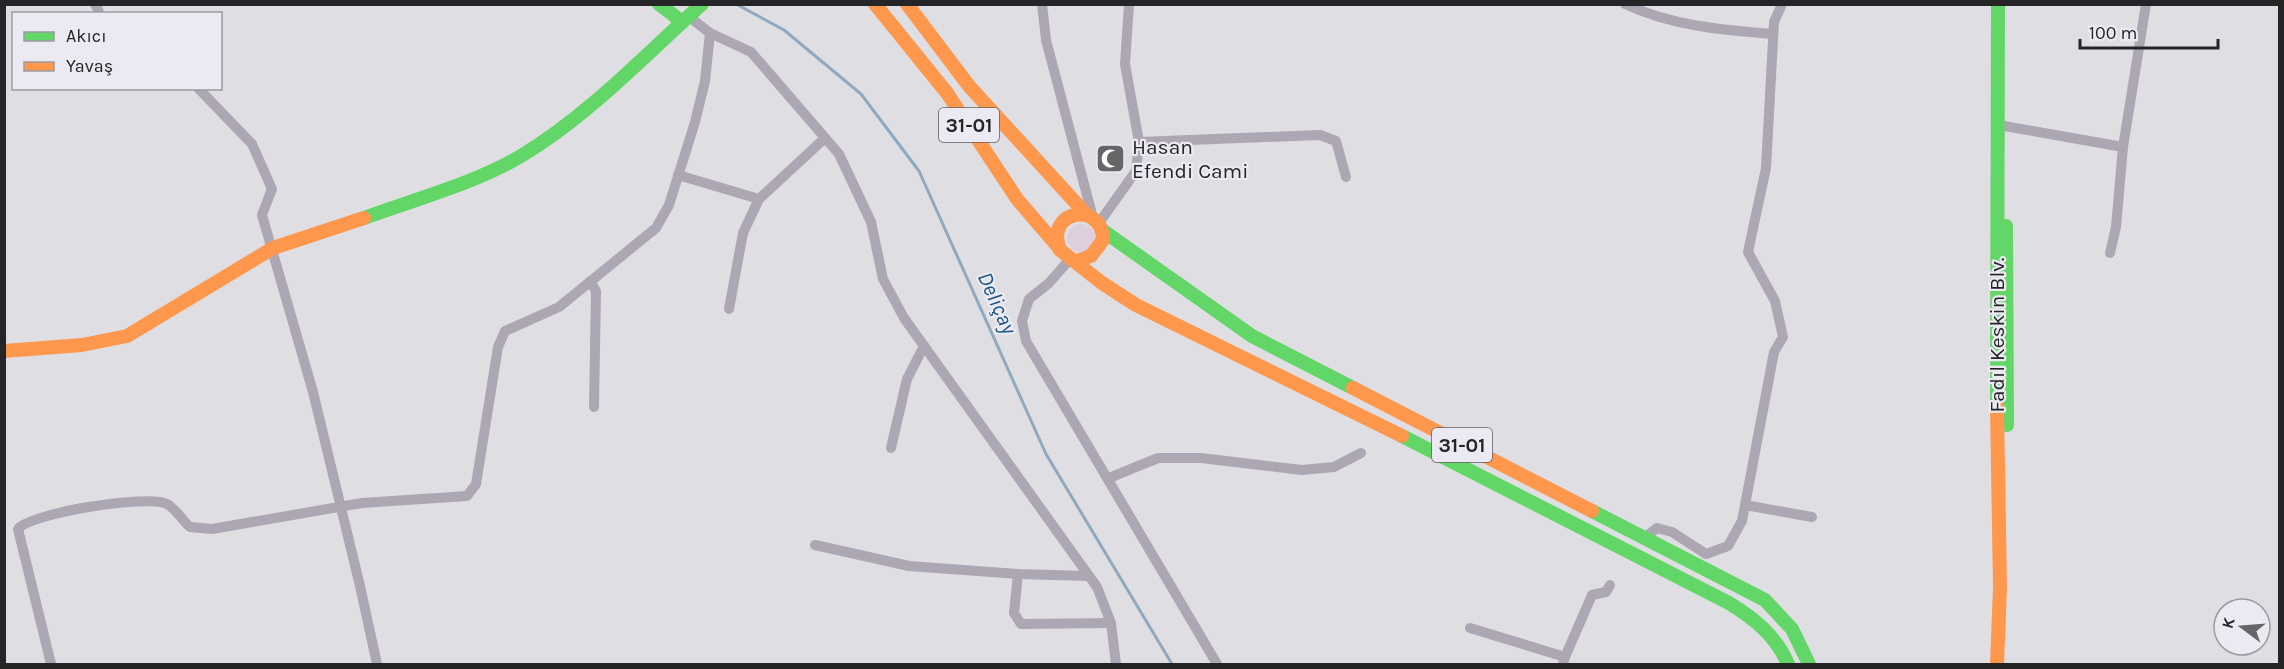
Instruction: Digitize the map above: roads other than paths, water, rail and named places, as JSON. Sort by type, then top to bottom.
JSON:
[{"type":"main road","points":[[659,4],[685,19]]},
{"type":"main road","name":"31-01","points":[[875,4],[897,28],[947,93],[1017,199],[1059,248]]},
{"type":"main road","name":"31-01","points":[[907,4],[969,86],[1095,221],[1180,288],[1252,336],[1765,600],[1791,624],[1807,653],[1809,664]]},
{"type":"main road","name":"Fadıl Keskin Blv.","points":[[1997,664],[2000,588],[1996,319],[1998,4]]},
{"type":"main road","name":"Fadıl Keskin Blv.","points":[[2005,664],[2008,334],[2004,126],[2006,4]]},
{"type":"main road","points":[[4,351],[82,345],[127,336],[273,248],[472,178],[519,157],[565,128],[701,5]]},
{"type":"main road","points":[[1078,213],[1095,221],[1103,237],[1098,252],[1085,260],[1074,260],[1059,248],[1056,233],[1064,219],[1078,213]]},
{"type":"main road","name":"31-01","points":[[1074,260],[1091,275],[1140,308],[1256,363],[1729,603],[1760,622],[1777,641],[1788,664]]},
{"type":"street","points":[[1042,4],[1046,40],[1095,221]]},
{"type":"street","points":[[1095,221],[1136,171],[1139,142],[1125,64],[1129,4]]},
{"type":"street","points":[[1625,4],[1653,18],[1712,30],[1773,34]]},
{"type":"street","points":[[1644,538],[1657,528],[1672,532],[1706,554],[1728,546],[1742,521],[1774,352],[1783,337],[1776,301],[1748,252],[1766,168],[1774,22],[1782,4]]},
{"type":"street","points":[[2110,253],[2116,227],[2123,147],[2146,4]]},
{"type":"street","points":[[685,19],[751,52],[839,154],[871,222],[883,279],[904,318],[1097,587],[1111,623],[1116,664]]},
{"type":"street","points":[[51,664],[18,529],[22,523],[50,513],[145,501],[167,504],[190,527],[212,529],[341,506],[467,496],[476,484],[498,346],[506,331],[559,307],[656,228],[669,205],[695,122],[705,81],[710,33]]},
{"type":"street","points":[[200,90],[252,144],[272,189],[262,215],[273,248],[341,506],[377,664]]},
{"type":"street","points":[[2004,126],[2123,147]]},
{"type":"street","points":[[1139,142],[1320,135],[1335,141],[1346,177]]},
{"type":"street","points":[[729,309],[743,233],[759,199],[825,138]]},
{"type":"street","points":[[678,175],[729,188],[759,199]]},
{"type":"street","points":[[1074,260],[1029,299],[1022,321],[1026,341],[1217,664]]},
{"type":"street","points":[[590,281],[596,291],[594,407]]},
{"type":"street","points":[[891,448],[907,379],[924,346]]},
{"type":"street","points":[[1109,478],[1158,458],[1201,458],[1302,470],[1334,467],[1361,453]]},
{"type":"street","points":[[1744,505],[1812,517]]},
{"type":"street","points":[[815,545],[909,566],[1018,574],[1089,576]]},
{"type":"street","points":[[1018,574],[1014,613],[1021,624],[1111,623]]},
{"type":"street","points":[[1470,628],[1564,661],[1592,595],[1606,592],[1610,585]]},
{"type":"waterway","name":"Deliçay","points":[[736,4],[784,30],[861,94],[919,171],[1046,454],[1172,664]]},
{"type":"place","name":"Hasan Efendi Cami","points":[[1111,159]]}]
